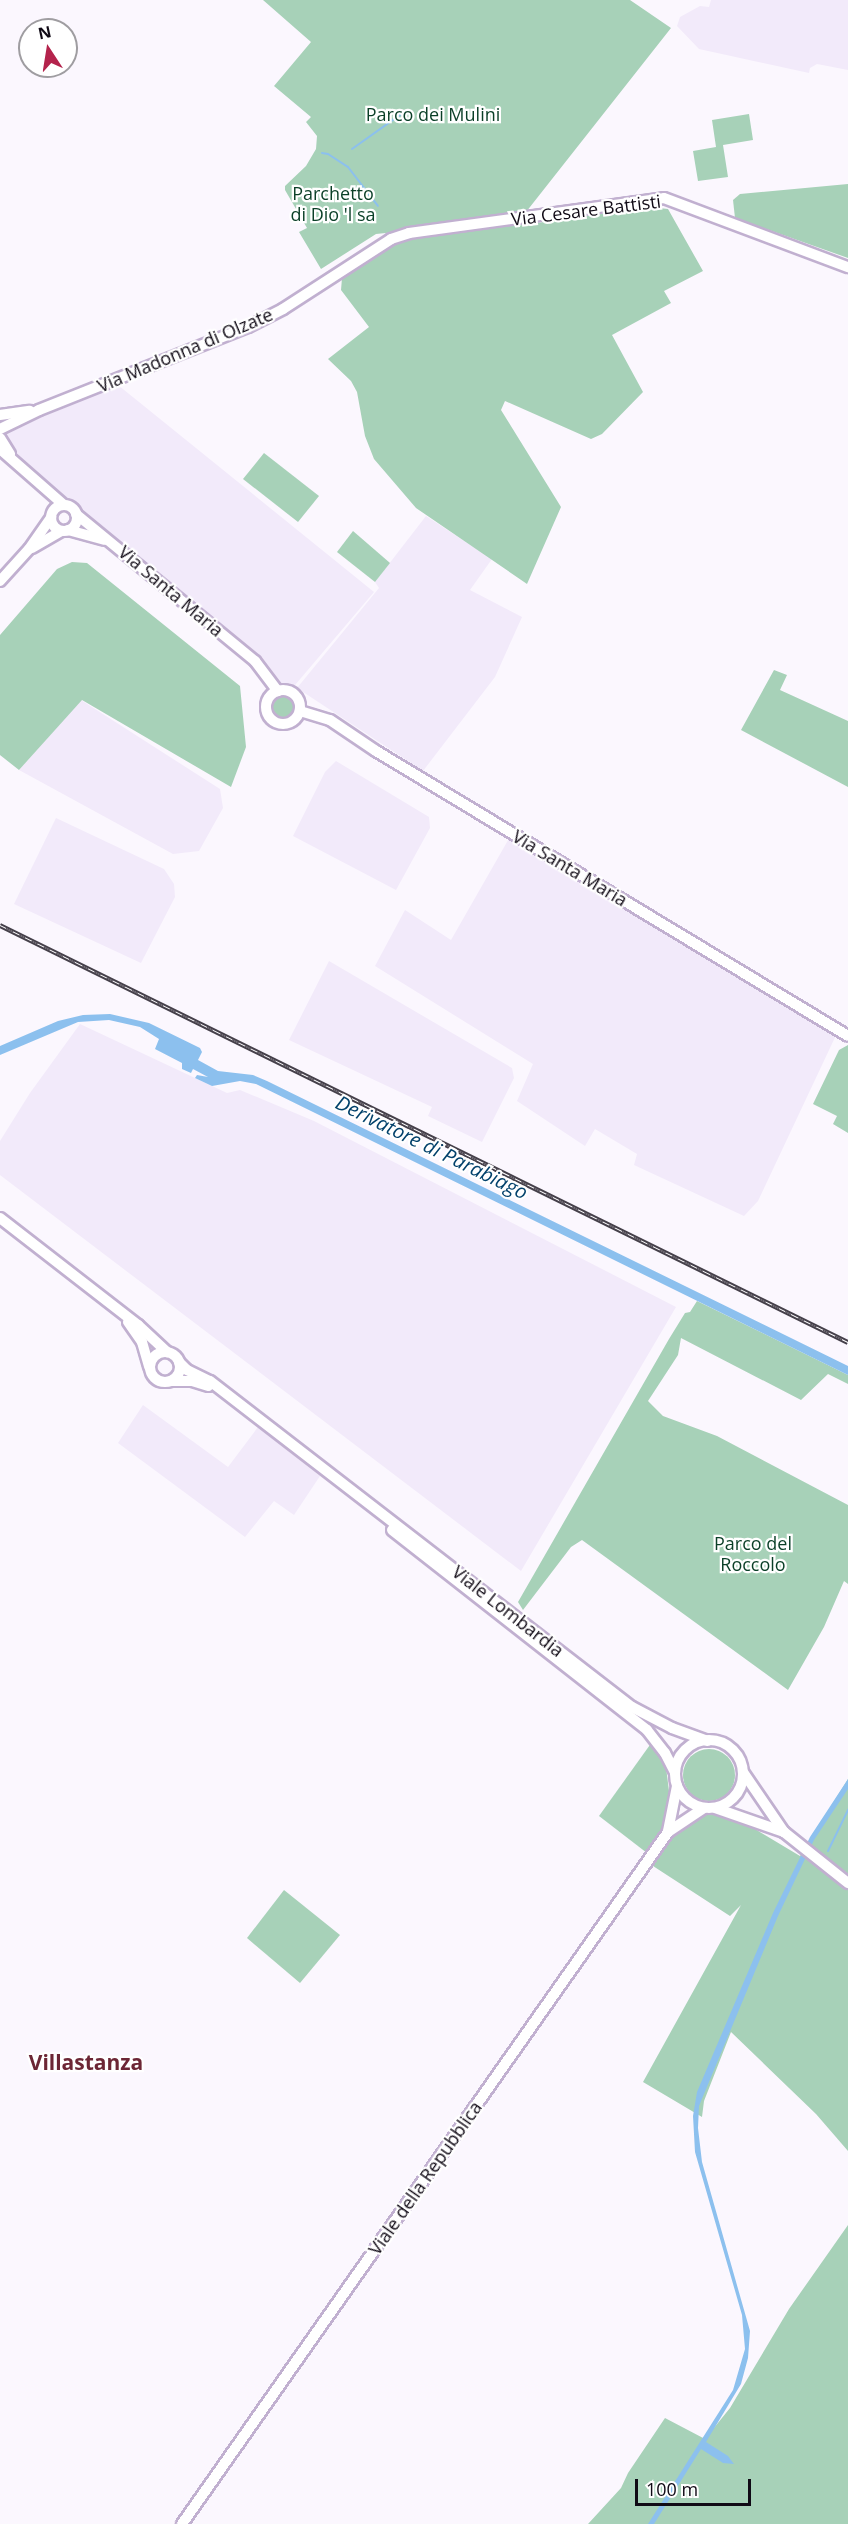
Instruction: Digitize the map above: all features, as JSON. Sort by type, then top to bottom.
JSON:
[{"type":"street","name":"Via Cesare Battisti","points":[[327,281],[391,239],[404,234],[664,198],[848,267]]},
{"type":"street","name":"Via Madonna di Olzate","points":[[0,429],[39,410],[248,327],[327,281]]},
{"type":"street","name":"Via Madonna di Olzate","points":[[0,415],[39,410]]},
{"type":"street","name":"Via Santa Maria","points":[[0,438],[13,459]]},
{"type":"street","name":"Via Santa Maria","points":[[0,449],[64,505],[114,543],[255,661],[278,691],[287,690],[294,694],[299,702],[300,711],[330,720],[385,757],[844,1033]]},
{"type":"street","name":"Via Santa Maria","points":[[43,485],[54,526],[114,543]]},
{"type":"street","points":[[0,581],[29,549],[52,514],[64,505]]},
{"type":"street","points":[[29,549],[75,524],[76,514]]},
{"type":"street","points":[[278,691],[270,695],[266,703],[266,712],[271,720],[279,724],[288,723],[296,719],[300,711]]},
{"type":"street","name":"Viale Lombardia","points":[[0,1218],[138,1325],[167,1352],[175,1355],[187,1370],[210,1381],[387,1525],[637,1721],[656,1740],[675,1773]]},
{"type":"street","name":"Viale Lombardia","points":[[118,1310],[142,1342],[149,1368],[156,1380],[200,1383],[225,1394]]},
{"type":"street","points":[[149,1368],[154,1355],[167,1352]]},
{"type":"street","points":[[170,1381],[177,1376],[179,1362]]},
{"type":"street","name":"Viale Lombardia","points":[[316,1466],[416,1539],[632,1707],[672,1728],[708,1741]]},
{"type":"street","points":[[668,1832],[677,1786],[675,1773],[680,1757],[686,1750],[700,1742],[721,1743],[731,1749],[739,1759],[743,1772],[784,1832],[848,1883]]},
{"type":"street","points":[[668,1832],[709,1808],[727,1803],[736,1795],[742,1784],[743,1772]]},
{"type":"street","points":[[677,1786],[687,1800],[784,1832]]},
{"type":"street","name":"Viale della Repubblica","points":[[182,2524],[668,1832]]},
{"type":"shaded area","points":[[711,0],[848,0],[848,70],[817,64],[810,68],[809,73],[699,49],[677,26],[680,17],[700,6],[709,7]]},
{"type":"shaded area","points":[[113,381],[374,592],[290,691],[278,690],[269,675],[14,458],[0,430]]},
{"type":"shaded area","points":[[426,516],[492,559],[470,590],[522,617],[495,677],[423,771],[297,688],[379,588],[375,582]]},
{"type":"shaded area","points":[[81,700],[220,789],[223,808],[199,851],[173,854],[19,770]]},
{"type":"shaded area","points":[[336,761],[429,817],[430,828],[396,890],[293,836],[325,772]]},
{"type":"shaded area","points":[[56,818],[164,869],[174,884],[175,897],[141,963],[14,904]]},
{"type":"shaded area","points":[[511,835],[838,1031],[758,1201],[744,1216],[634,1165],[637,1154],[595,1129],[585,1146],[517,1101],[533,1064],[375,966],[405,910],[451,940]]},
{"type":"shaded area","points":[[329,961],[512,1068],[514,1078],[482,1142],[428,1116],[432,1107],[289,1040]]},
{"type":"shaded area","points":[[80,1024],[227,1093],[240,1090],[314,1121],[676,1307],[521,1571],[0,1175],[0,1141],[30,1093]]},
{"type":"shaded area","points":[[143,1405],[228,1467],[258,1427],[320,1476],[294,1515],[274,1501],[245,1537],[118,1443]]},
{"type":"green space","name":"Parco dei Mulini","points":[[263,0],[630,0],[671,28],[515,226],[651,207],[668,209],[703,271],[664,291],[671,303],[612,335],[643,392],[602,434],[591,439],[505,401],[501,410],[561,507],[527,584],[416,508],[374,459],[365,436],[357,392],[351,381],[328,359],[369,327],[341,290],[342,278],[347,271],[393,242],[455,226],[376,234],[321,269],[299,232],[307,228],[285,190],[285,186],[306,166],[316,149],[317,136],[306,122],[311,117],[274,86],[311,42]]},
{"type":"green space","points":[[749,114],[753,140],[723,145],[728,177],[698,181],[693,151],[716,147],[712,120]]},
{"type":"green space","points":[[848,184],[848,258],[735,218],[733,200],[740,194]]},
{"type":"green space","points":[[264,453],[319,496],[298,522],[243,479]]},
{"type":"green space","points":[[353,531],[390,563],[375,582],[337,552]]},
{"type":"green space","points":[[72,562],[87,563],[240,686],[246,747],[231,787],[82,700],[19,770],[0,755],[0,635],[57,569]]},
{"type":"green space","points":[[774,670],[787,675],[780,690],[848,721],[848,787],[741,730]]},
{"type":"green space","points":[[283,693],[292,697],[296,706],[292,715],[283,719],[274,715],[270,706],[274,697]]},
{"type":"green space","points":[[848,1045],[848,1133],[833,1124],[837,1116],[813,1104],[839,1050]]},
{"type":"green space","name":"Parco del Roccolo","points":[[697,1301],[848,1375],[848,1384],[828,1374],[801,1400],[681,1338],[678,1355],[648,1401],[663,1416],[717,1436],[848,1505],[848,1584],[844,1581],[824,1627],[788,1690],[582,1540],[571,1547],[523,1610],[518,1602],[669,1339],[685,1313],[690,1312]]},
{"type":"green space","points":[[652,1742],[666,1767],[670,1799],[662,1828],[647,1853],[599,1816]]},
{"type":"green space","points":[[704,1749],[714,1749],[728,1756],[735,1775],[728,1794],[714,1801],[704,1801],[694,1797],[687,1790],[683,1780],[683,1770],[687,1760],[694,1753]]},
{"type":"green space","points":[[848,1779],[848,2151],[816,2114],[731,2032],[704,2101],[702,2117],[643,2082],[741,1905],[730,1916],[653,1866],[669,1840],[687,1822],[703,1815],[720,1813],[740,1820],[800,1856]]},
{"type":"green space","points":[[284,1890],[340,1935],[300,1983],[247,1938]]},
{"type":"green space","points":[[848,2225],[848,2524],[588,2524],[621,2488],[628,2473],[665,2418],[705,2439],[730,2408],[789,2309]]},
{"type":"water","points":[[110,1014],[149,1023],[200,1048],[202,1052],[198,1060],[218,1071],[253,1075],[267,1081],[848,1366],[848,1375],[256,1084],[240,1081],[212,1086],[195,1078],[197,1075],[208,1077],[193,1069],[191,1073],[182,1069],[182,1063],[155,1049],[159,1039],[140,1027],[109,1020],[78,1022],[0,1055],[0,1046],[58,1021],[83,1015]]},
{"type":"water","points":[[848,1779],[848,1789],[814,1840],[778,1916],[699,2106],[698,2128],[702,2162],[750,2331],[748,2358],[741,2384],[706,2442],[728,2456],[734,2464],[723,2463],[701,2449],[654,2524],[648,2524],[733,2390],[745,2349],[742,2315],[695,2152],[693,2116],[697,2092],[773,1913],[810,1837]]},
{"type":"waterway","points":[[352,149],[404,112]]},
{"type":"waterway","points":[[322,153],[328,154],[348,167],[378,206]]},
{"type":"waterway","points":[[828,1851],[848,1810]]},
{"type":"railway","points":[[0,925],[848,1342]]},
{"type":"district","name":"Villastanza","points":[[86,2062]]},
{"type":"park label","name":"Parchetto di Dio 'l sa","points":[[333,204]]},
{"type":"water label","name":"Derivatore di Parabiago","points":[[432,1147]]}]
